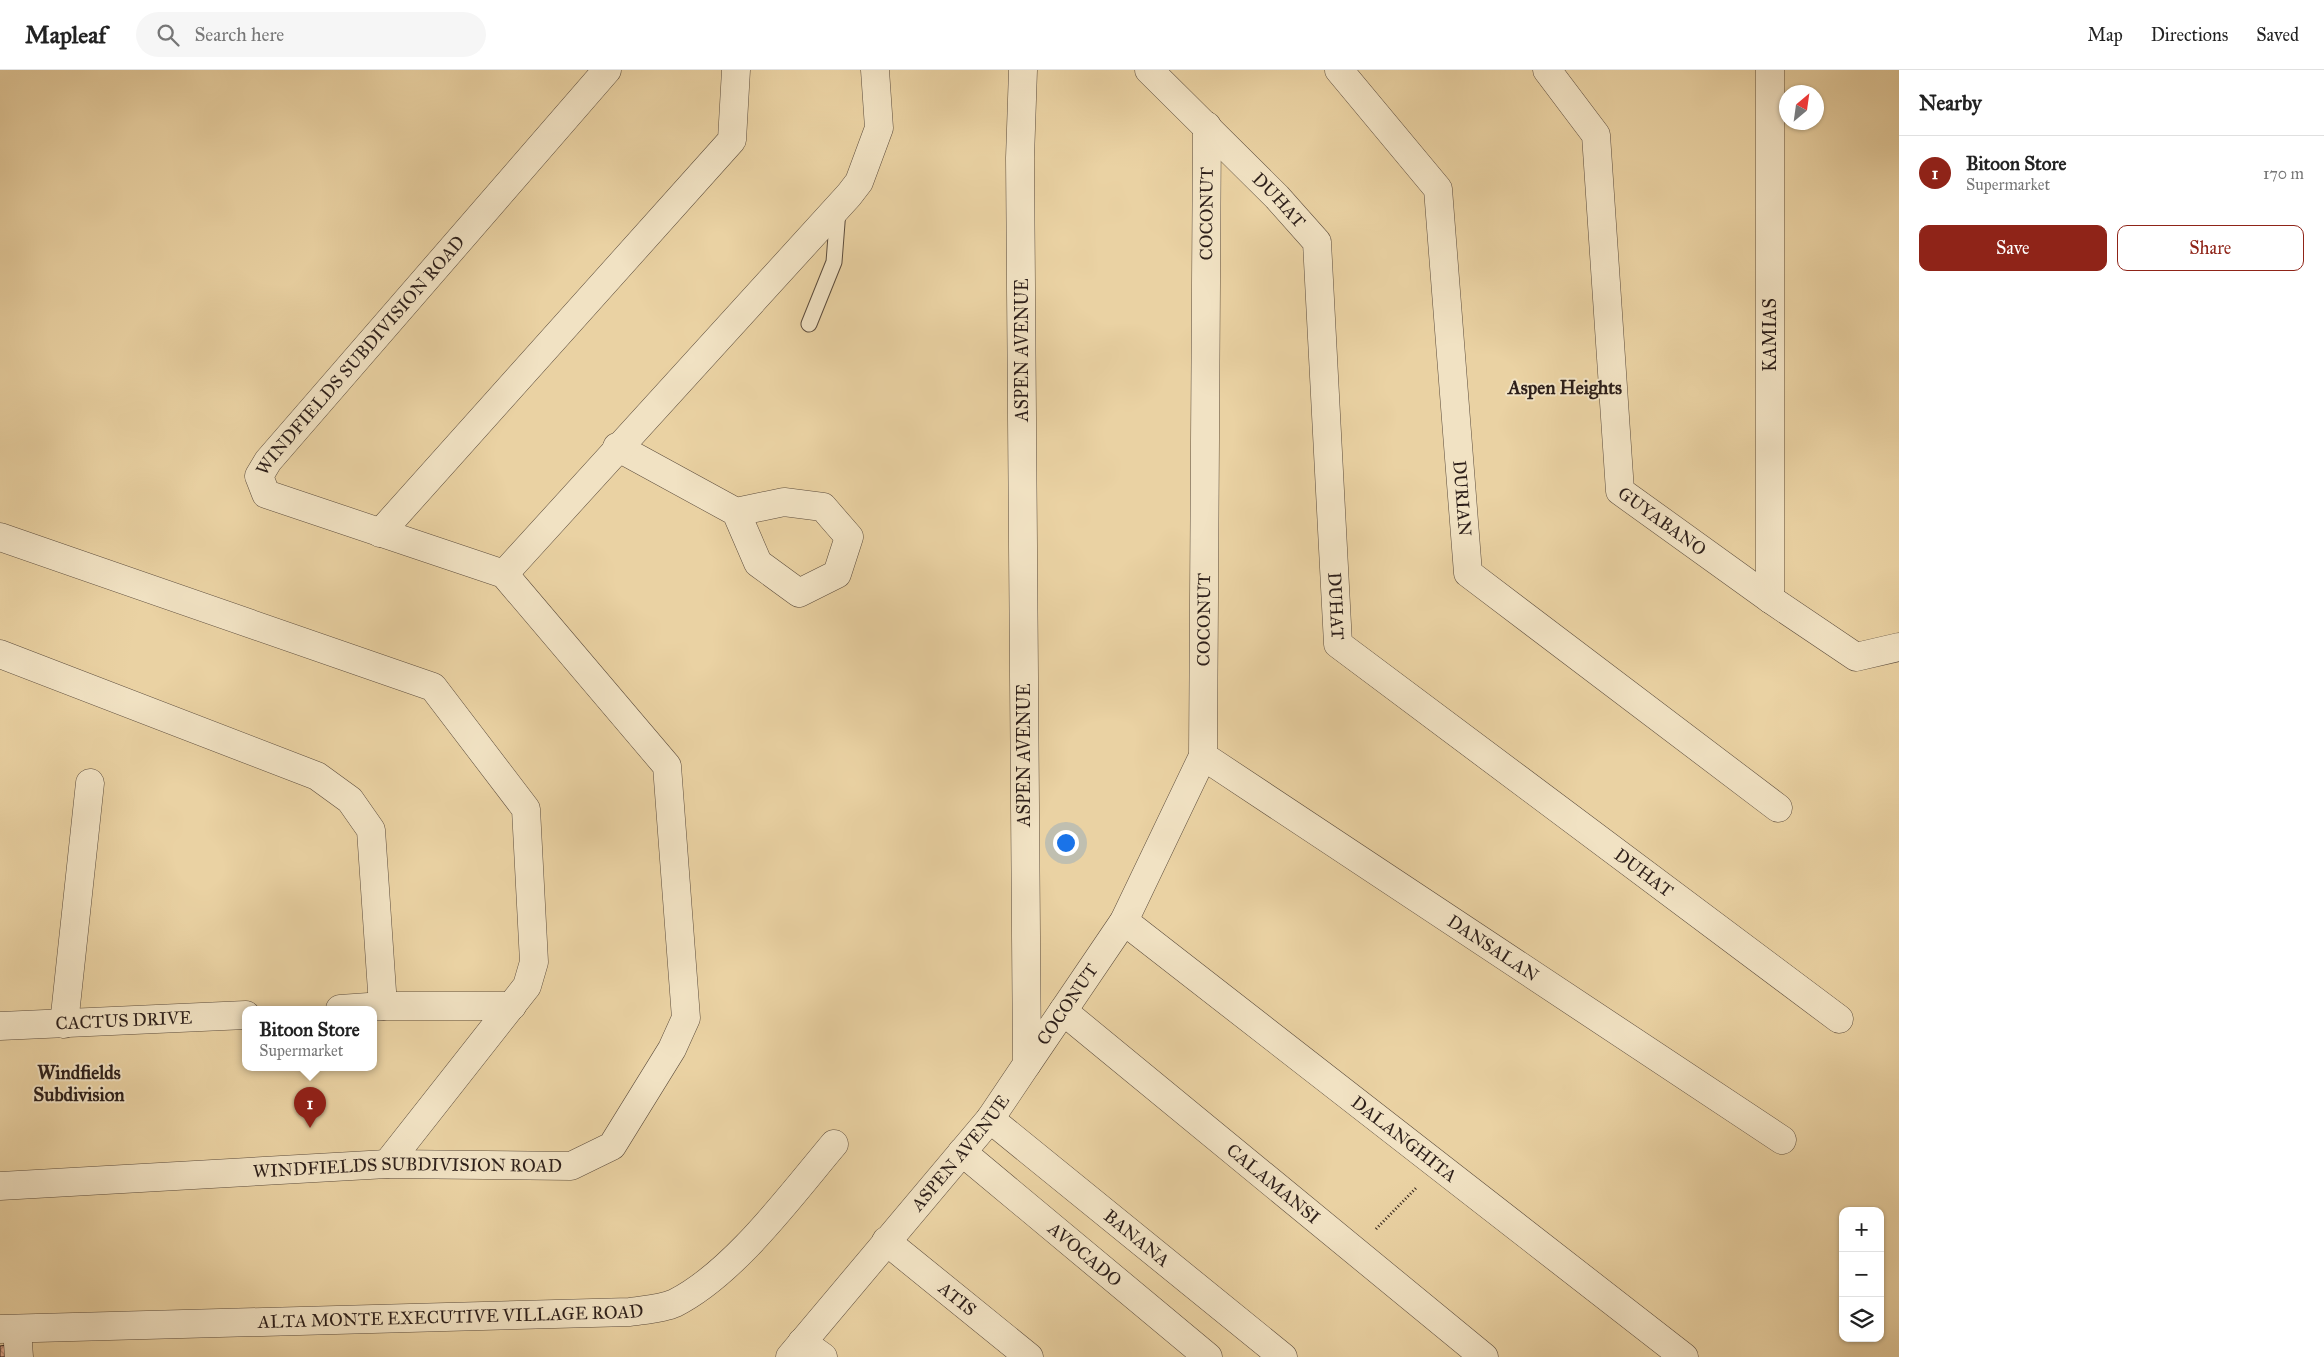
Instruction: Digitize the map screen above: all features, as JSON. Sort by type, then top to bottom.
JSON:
[{"type":"street","name":"WINDFIELDS SUBDIVISION ROAD","points":[[0,1186],[387,1164],[571,1166],[612,1146],[672,1049],[686,1018],[667,766],[504,574],[380,534],[266,494],[259,476],[268,461],[607,70]]},
{"type":"street","points":[[380,534],[732,140],[736,70]]},
{"type":"street","points":[[504,574],[617,447],[838,209],[859,182],[879,128],[875,70]]},
{"type":"street","name":"ASPEN AVENUE","points":[[805,1352],[886,1241],[990,1119],[1027,1064],[1020,168],[1024,70]]},
{"type":"street","name":"DUHAT","points":[[1149,70],[1207,126],[1317,242],[1338,644],[1839,1019]]},
{"type":"street","name":"DURIAN","points":[[1339,70],[1438,189],[1468,573],[1778,808]]},
{"type":"street","name":"GUYABANO","points":[[1547,70],[1596,135],[1620,491],[1770,599],[1856,657],[1899,647]]},
{"type":"street","name":"KAMIAS","points":[[1770,70],[1770,599]]},
{"type":"street","name":"COCONUT","points":[[1027,1064],[1124,921],[1203,756],[1207,126]]},
{"type":"street","points":[[617,447],[736,512]]},
{"type":"street","points":[[0,537],[433,688],[526,809],[534,962],[527,986],[387,1164]]},
{"type":"street","points":[[0,654],[317,776],[350,800],[371,830],[384,1006]]},
{"type":"street","name":"DANSALAN","points":[[1203,756],[1782,1140]]},
{"type":"street","points":[[64,1024],[90,783]]},
{"type":"street","name":"DALANGHITA","points":[[1124,921],[1684,1357]]},
{"type":"street","points":[[377,1006],[512,1006]]},
{"type":"street","name":"CALAMANSI","points":[[1063,1011],[1484,1357]]},
{"type":"street","name":"CACTUS DRIVE","points":[[0,1026],[242,1015]]},
{"type":"street","name":"BANANA","points":[[990,1119],[1282,1357]]},
{"type":"street","name":"ALTA MONTE EXECUTIVE VILLAGE ROAD","points":[[9,1329],[630,1312],[673,1304],[710,1282],[771,1219],[834,1144]]},
{"type":"street","name":"AVOCADO","points":[[962,1152],[1208,1357]]},
{"type":"street","name":"ATIS","points":[[886,1241],[1029,1357]]},
{"type":"street","points":[[9,1329],[19,1357]]},
{"type":"lane","points":[[810,324],[834,262],[838,209]]},
{"type":"path","points":[[1355,1251],[1438,1165]]},
{"type":"building","points":[[7,1345],[7,1357],[0,1357],[0,1346]]},
{"type":"place","name":"Bitoon Store","points":[[310,1128]]},
{"type":"district","name":"Aspen Heights","points":[[1565,387]]},
{"type":"district","name":"Windfields Subdivision","points":[[79,1083]]}]
